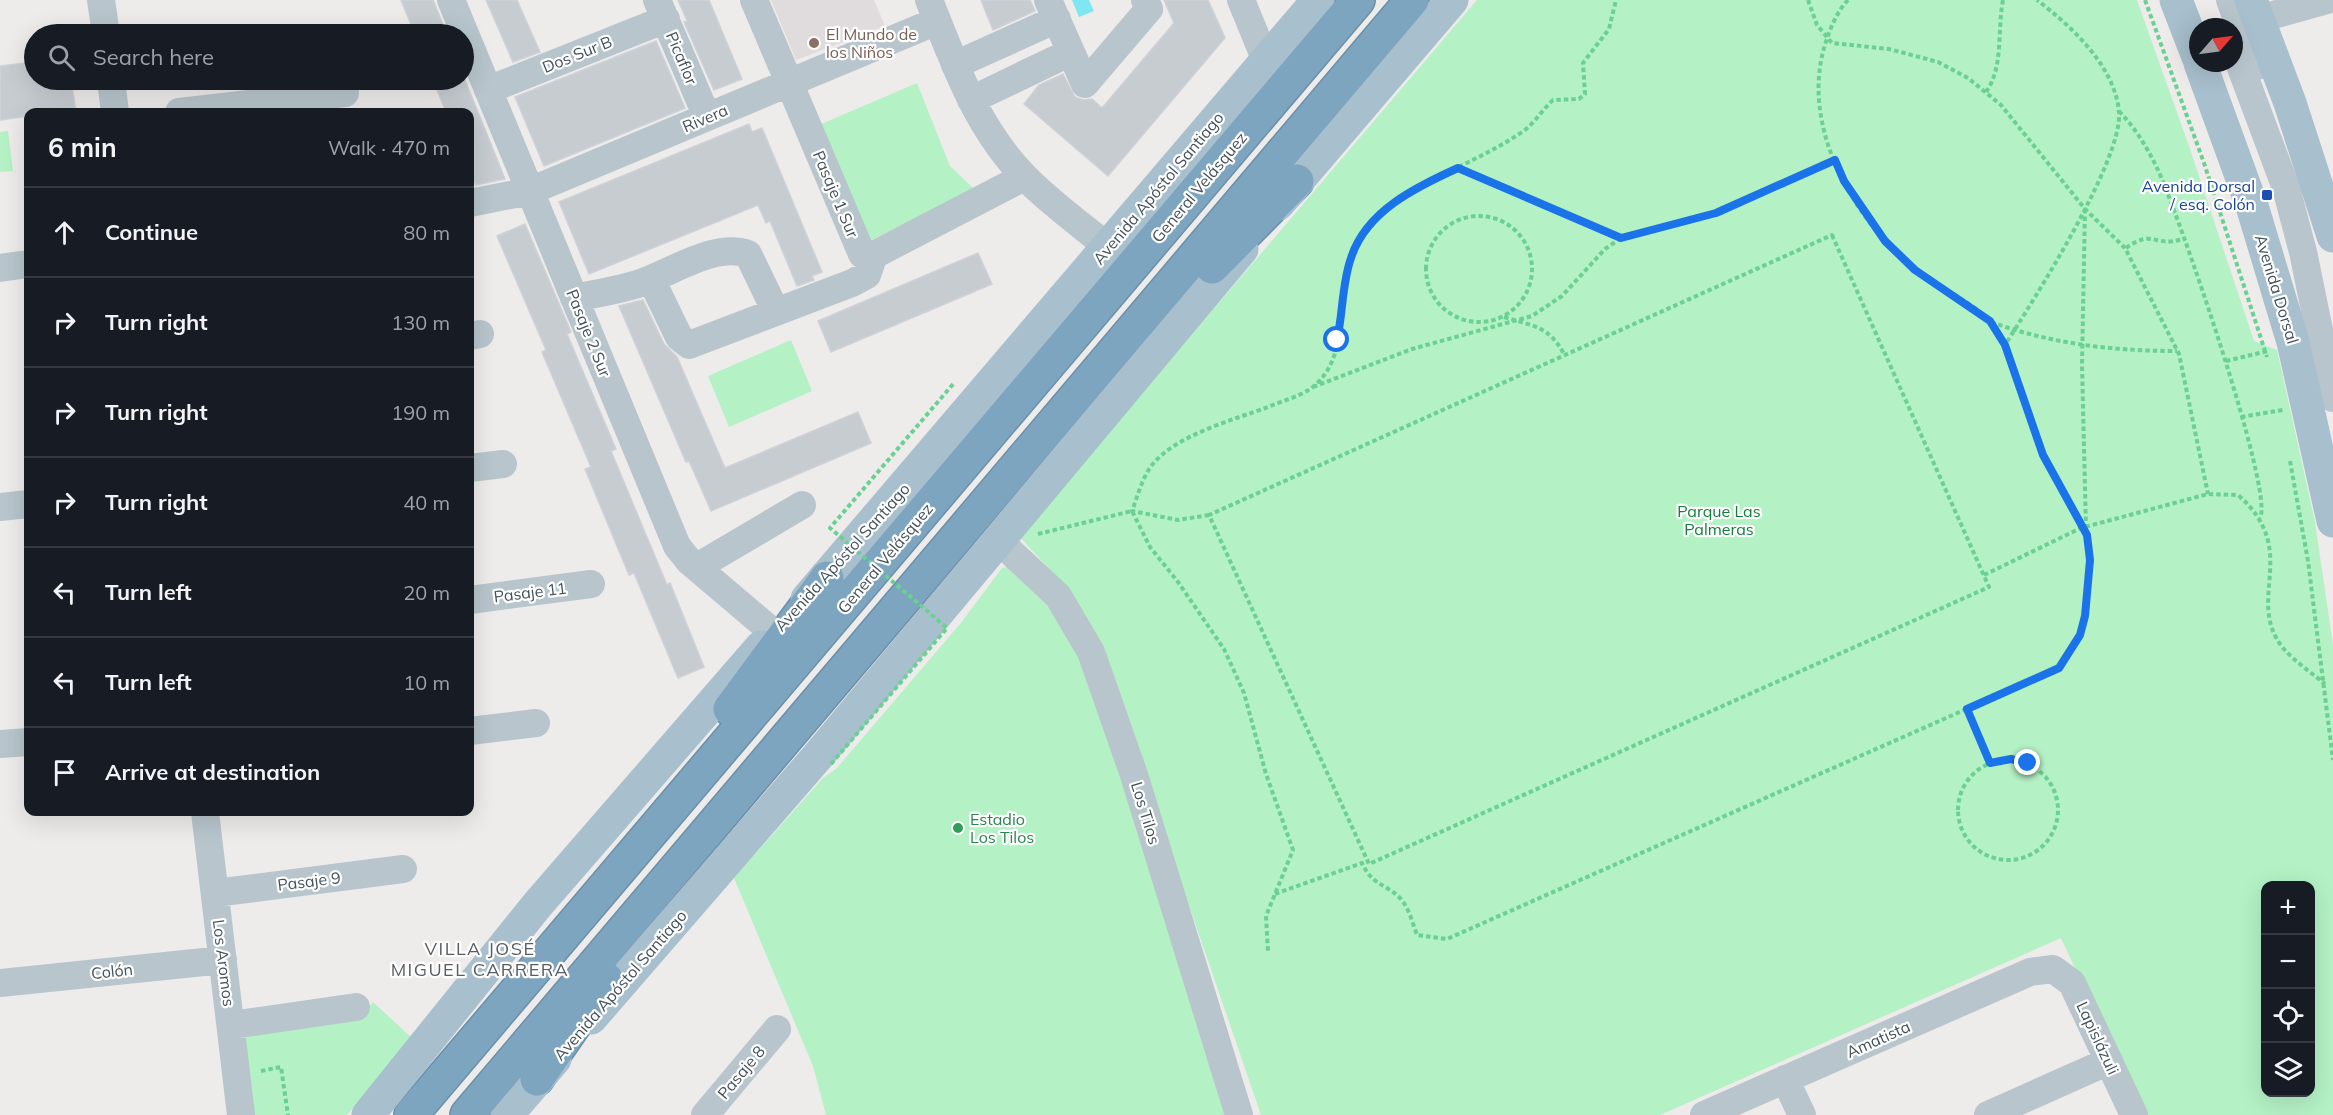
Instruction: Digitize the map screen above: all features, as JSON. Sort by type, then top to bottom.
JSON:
[{"type":"highway","name":"General Velásquez","points":[[411,1115],[1358,0]]},
{"type":"highway","points":[[467,1115],[1412,0]]},
{"type":"highway","points":[[1037,443],[1297,181]]},
{"type":"highway","points":[[607,885],[713,731],[827,578]]},
{"type":"highway","points":[[537,1079],[688,854]]},
{"type":"main road","name":"Avenida Apóstol Santiago","points":[[368,1115],[538,904],[713,700],[827,578],[1318,0]]},
{"type":"main road","name":"Avenida Apóstol Santiago","points":[[507,1115],[681,916],[999,541],[1297,181],[1452,0]]},
{"type":"main road","points":[[2176,0],[2189,34]]},
{"type":"main road","points":[[2255,10],[2333,236]]},
{"type":"main road","name":"Avenida Dorsal","points":[[2203,72],[2252,207],[2293,342],[2311,392],[2333,521]]},
{"type":"street","points":[[101,0],[104,24]]},
{"type":"street","name":"Pasaje 2 Sur","points":[[451,0],[461,24]]},
{"type":"street","name":"Pasaje 1 Sur","points":[[754,0],[862,254],[874,255],[1024,177]]},
{"type":"street","points":[[955,65],[1052,10],[1086,84],[1149,9],[1145,0]]},
{"type":"street","points":[[1241,0],[1266,62]]},
{"type":"street","points":[[2212,0],[2220,18]]},
{"type":"street","points":[[2230,0],[2282,140],[2333,312]]},
{"type":"street","points":[[2255,10],[2327,0]]},
{"type":"street","name":"Dos Sur B","points":[[488,90],[661,9]]},
{"type":"street","name":"Picaflor","points":[[661,9],[707,117]]},
{"type":"street","points":[[933,11],[970,100],[994,140],[1024,177],[1108,247]]},
{"type":"street","name":"Rivera","points":[[474,202],[530,191],[789,83],[933,11]]},
{"type":"street","points":[[970,100],[1071,52]]},
{"type":"street","name":"Pasaje 2 Sur","points":[[474,56],[674,538],[682,553],[774,633]]},
{"type":"street","points":[[2243,72],[2286,188],[2303,252],[2311,392]]},
{"type":"street","points":[[112,90],[114,108]]},
{"type":"street","points":[[214,108],[345,93]]},
{"type":"street","points":[[574,298],[651,279],[708,256],[741,251],[748,254],[776,312]]},
{"type":"street","points":[[651,279],[679,337],[690,345],[867,275],[874,255]]},
{"type":"street","points":[[0,268],[24,265]]},
{"type":"street","points":[[474,468],[503,464]]},
{"type":"street","points":[[0,507],[24,504]]},
{"type":"street","points":[[697,567],[802,505]]},
{"type":"street","name":"Los Tilos","points":[[999,541],[1058,596],[1091,651],[1134,775],[1239,1115]]},
{"type":"street","name":"Pasaje 11","points":[[474,600],[591,585]]},
{"type":"street","points":[[474,731],[536,723]]},
{"type":"street","points":[[0,744],[24,742]]},
{"type":"street","name":"Los Aromos","points":[[205,816],[241,1115]]},
{"type":"street","name":"Pasaje 9","points":[[215,893],[403,869]]},
{"type":"street","name":"Colón","points":[[0,983],[223,960]]},
{"type":"street","name":"Lapislázuli","points":[[2053,969],[2072,982],[2134,1115]]},
{"type":"street","name":"Amatista","points":[[1704,1115],[2030,972],[2053,969]]},
{"type":"street","points":[[232,1024],[356,1007]]},
{"type":"street","name":"Pasaje 8","points":[[705,1115],[777,1029]]},
{"type":"street","points":[[1988,1115],[2109,1061]]},
{"type":"street","points":[[1785,1079],[1802,1115]]},
{"type":"path","points":[[1310,389],[1324,374],[1334,353],[1348,266],[1359,239],[1375,221],[1426,181],[1458,168],[1524,131],[1553,100],[1579,99],[1585,94],[1583,63],[1609,29],[1616,0]]},
{"type":"path","points":[[1808,0],[1817,24],[1826,39],[1847,46],[1889,49],[1938,62],[1968,78],[1986,92],[2001,105],[2085,208],[2126,248],[2177,351],[2185,373],[2208,494]]},
{"type":"path","points":[[1848,0],[1826,39],[1821,54],[1817,86],[1819,115],[1844,181],[1868,220],[1900,257],[1915,270],[1990,321],[2014,330],[2059,342],[2131,351],[2177,351]]},
{"type":"path","points":[[1986,92],[1991,85],[1998,63],[1998,25],[2003,0]]},
{"type":"path","points":[[2005,345],[2085,208],[2114,143],[2119,111],[2110,80],[2091,52],[2062,21],[2037,0]]},
{"type":"path","points":[[2145,0],[2198,144],[2268,359]]},
{"type":"path","points":[[2119,111],[2136,130],[2158,169],[2226,361],[2263,504],[2260,519]]},
{"type":"path","points":[[1268,951],[1266,916],[1293,850],[1266,774],[1244,693],[1224,649],[1178,582],[1150,548],[1132,511],[1143,480],[1152,465],[1169,451],[1203,432],[1412,349],[1532,316],[1562,296],[1605,249],[1621,238],[1716,213],[1835,160]]},
{"type":"path","points":[[1458,168],[1621,238]]},
{"type":"path","points":[[2084,528],[2085,208]]},
{"type":"path","points":[[1503,317],[1518,307],[1528,292],[1533,275],[1528,249],[1513,227],[1498,219],[1481,215],[1463,218],[1448,225],[1436,238],[1428,253],[1426,270],[1429,288],[1438,303],[1460,318],[1486,322],[1503,317],[1547,331],[1556,340],[1564,354]]},
{"type":"path","points":[[1034,535],[1132,511],[1178,519],[1209,515],[1832,235],[1989,587],[1369,864],[1209,515]]},
{"type":"path","points":[[2126,248],[2140,238],[2148,237],[2169,243],[2183,239]]},
{"type":"path","points":[[1275,894],[1362,863],[1369,876],[1377,884],[1397,895],[1403,902],[1417,935],[1447,939],[2059,668],[2080,635],[2085,616],[2090,560],[2087,535],[2043,455],[2005,345],[1990,321]]},
{"type":"path","points":[[2226,361],[2277,350]]},
{"type":"path","points":[[831,764],[947,628],[830,528],[954,383]]},
{"type":"path","points":[[2241,417],[2280,410],[2311,392]]},
{"type":"path","points":[[2280,410],[2311,392]]},
{"type":"path","points":[[2280,410],[2283,420]]},
{"type":"path","points":[[2290,458],[2326,685],[2333,760]]},
{"type":"path","points":[[1984,575],[2084,528],[2208,494],[2238,495],[2260,519],[2270,541],[2271,569],[2268,593],[2276,633],[2283,647],[2326,685]]},
{"type":"path","points":[[1967,709],[1990,763]]},
{"type":"path","points":[[2011,759],[2028,763],[2042,772],[2053,785],[2058,801],[2059,817],[2049,839],[2031,855],[2015,860],[1991,856],[1970,843],[1962,829],[1958,812],[1960,795],[1967,780],[1979,768],[1990,763],[2011,759]]},
{"type":"path","points":[[262,1081],[260,1070],[281,1067],[288,1115]]},
{"type":"shaded area","name":"El Mundo de los Niños","points":[[771,0],[874,0],[885,26],[796,60]]},
{"type":"green space","name":"Parque Las Palmeras","points":[[1477,0],[2137,0],[2254,341],[2277,350],[2315,522],[2333,645],[2333,1115],[2143,1115],[2061,938],[1660,1115],[1261,1115],[1134,745],[1067,588],[1015,532],[1161,371]]},
{"type":"green space","points":[[917,83],[950,166],[975,190],[871,240],[819,125]]},
{"type":"green space","points":[[8,131],[13,171],[0,172],[0,132]]},
{"type":"green space","points":[[791,340],[812,391],[729,427],[708,376]]},
{"type":"green space","name":"Estadio Los Tilos","points":[[1012,566],[1049,602],[1082,659],[1101,710],[1225,1115],[826,1115],[813,1066],[734,878],[823,778],[836,769],[960,624],[1002,568]]},
{"type":"green space","points":[[373,1002],[413,1039],[347,1115],[252,1115],[242,1034],[361,1017]]},
{"type":"water","points":[[1072,0],[1089,0],[1094,11],[1079,17]]},
{"type":"building","points":[[401,0],[433,0],[443,24],[411,24]]},
{"type":"building","points":[[486,0],[517,0],[540,52],[513,62]]},
{"type":"building","points":[[678,0],[709,0],[742,79],[714,90],[684,22],[687,21]]},
{"type":"building","points":[[981,0],[1030,0],[1035,11],[993,30]]},
{"type":"building","points":[[1164,0],[1208,0],[1225,38],[1108,176],[1024,104],[1039,85],[1063,74],[1075,97],[1083,100],[1092,99],[1102,108],[1174,23]]},
{"type":"building","points":[[656,41],[685,108],[544,166],[515,97]]},
{"type":"building","points":[[24,63],[24,90],[73,90],[75,108],[24,108],[24,117],[0,120],[0,66]]},
{"type":"building","points":[[437,90],[469,90],[505,179],[476,185],[474,180],[474,108],[444,108]]},
{"type":"building","points":[[749,124],[752,132],[762,128],[822,272],[812,276],[814,280],[797,286],[770,221],[766,223],[758,205],[589,274],[559,202]]},
{"type":"building","points":[[525,224],[571,332],[567,334],[616,449],[611,451],[667,585],[670,583],[704,667],[678,678],[634,573],[629,575],[585,469],[591,467],[542,352],[546,350],[497,236]]},
{"type":"building","points":[[978,253],[992,284],[831,352],[818,321]]},
{"type":"building","points":[[643,300],[664,344],[677,357],[725,468],[858,412],[871,443],[711,511],[689,461],[686,462],[619,306]]},
{"type":"place","name":"El Mundo de los Niños","points":[[814,43]]},
{"type":"place","name":"Avenida Dorsal / esq. Colón","points":[[2267,195]]},
{"type":"place","name":"Estadio Los Tilos","points":[[958,828]]},
{"type":"district","name":"VILLA JOSÉ MIGUEL CARRERA","points":[[480,959]]},
{"type":"route","points":[[1337,340],[1348,266],[1359,239],[1375,221],[1407,194],[1426,181],[1458,168],[1621,238],[1684,224],[1716,213],[1835,160],[1844,181],[1868,220],[1900,257],[1915,270],[1990,321],[2005,345],[2043,455],[2081,528],[2087,535],[2090,560],[2085,616],[2080,635],[2069,655],[2059,668],[1967,709],[1990,763],[2011,759],[2028,763]]}]
